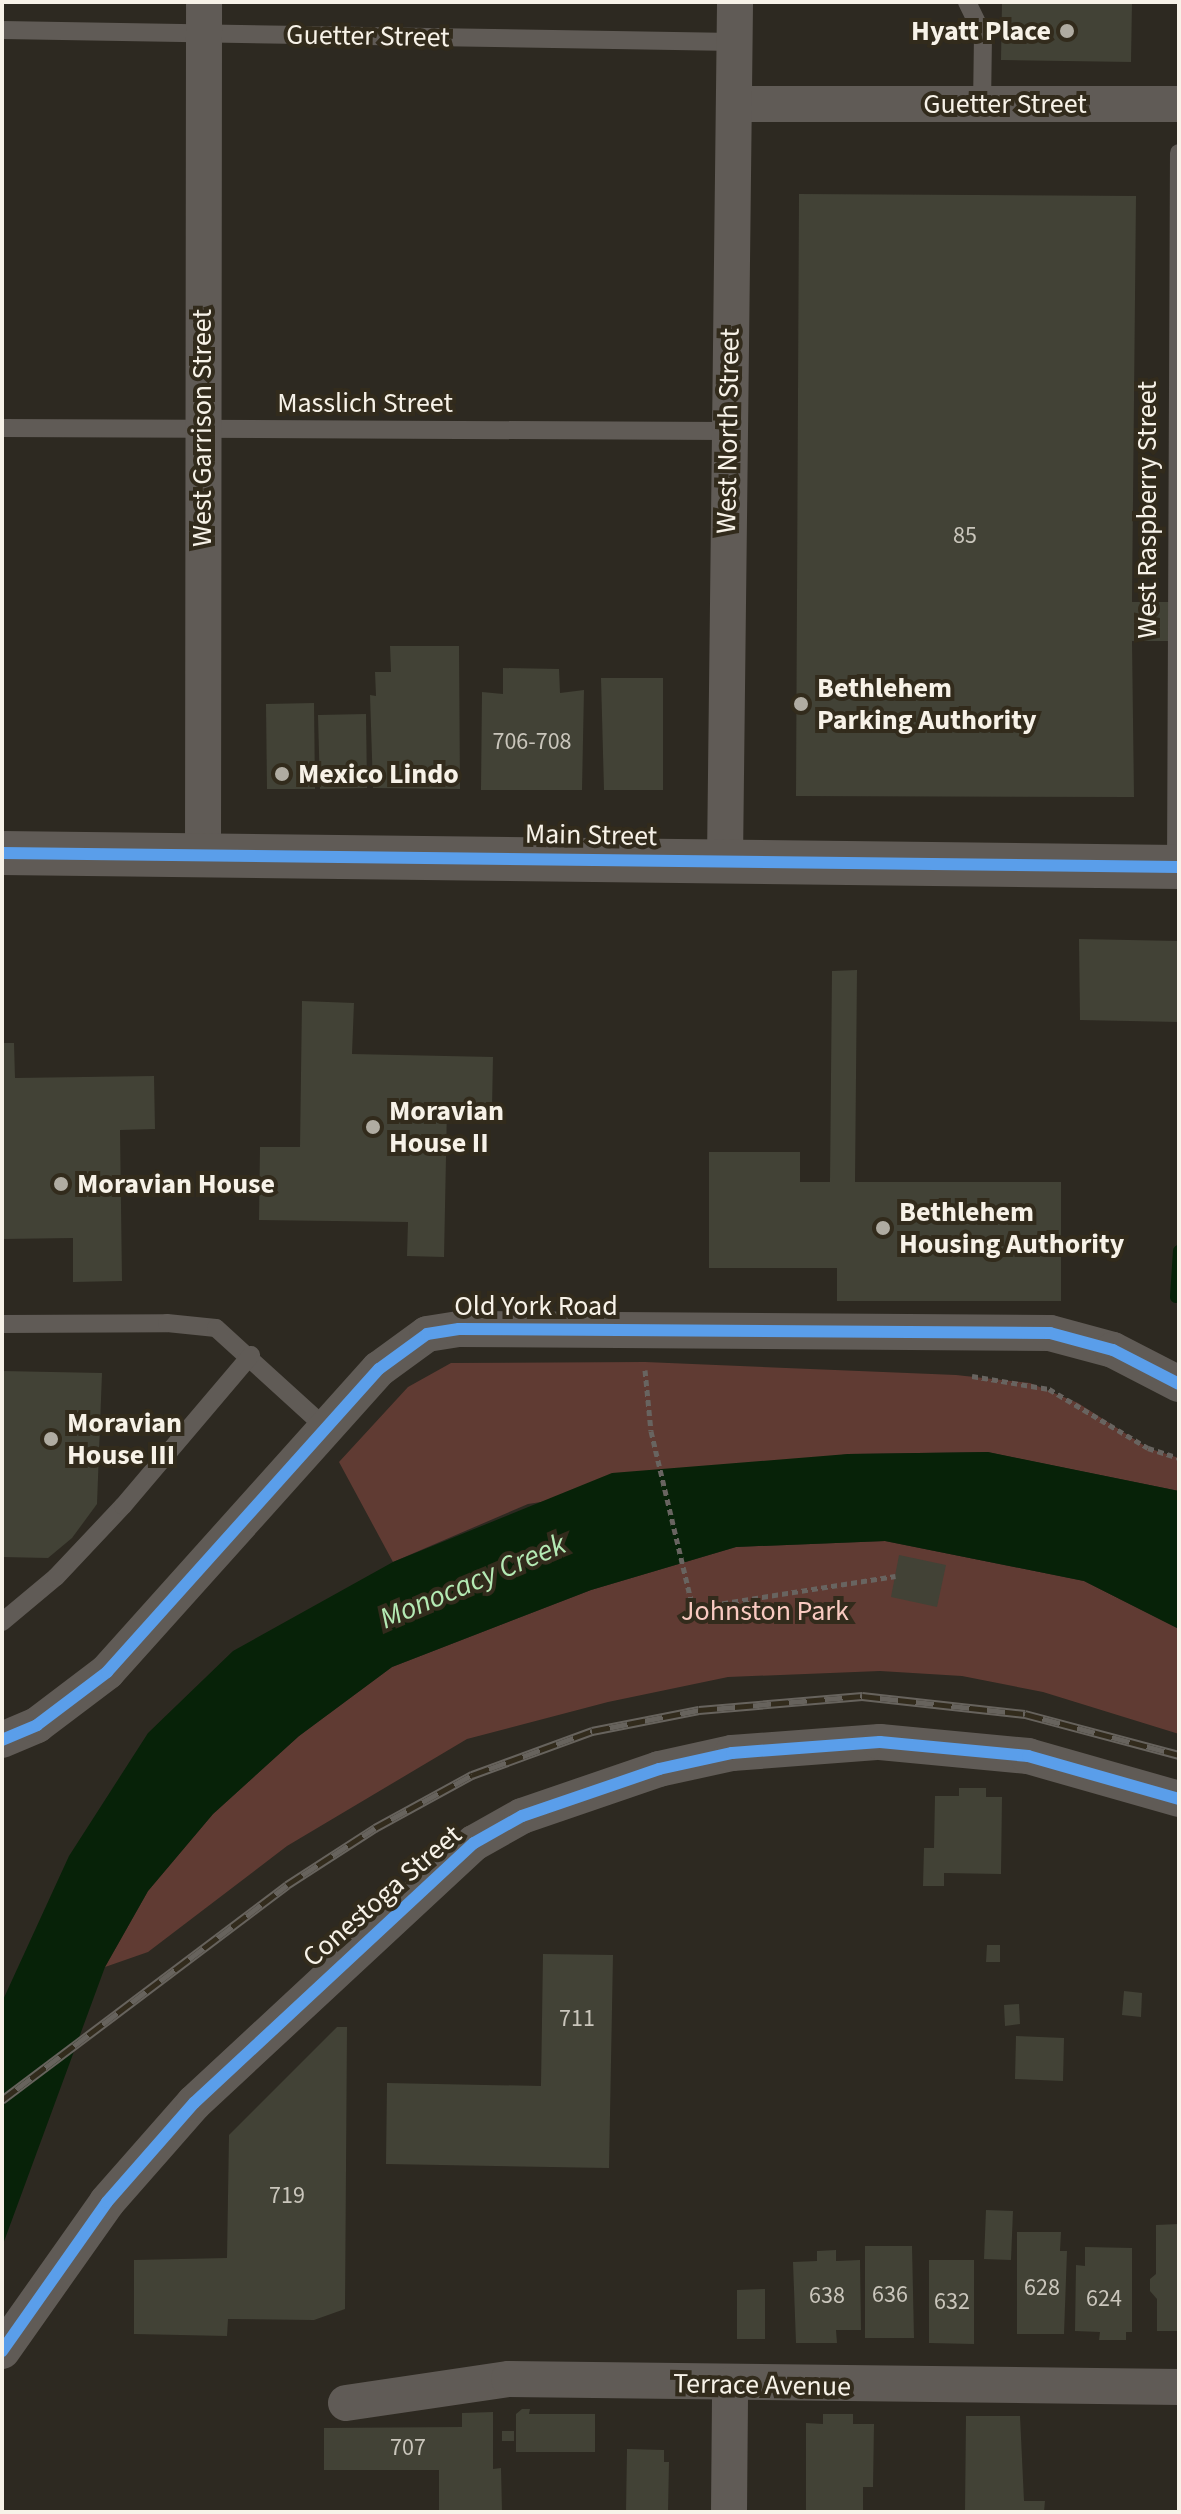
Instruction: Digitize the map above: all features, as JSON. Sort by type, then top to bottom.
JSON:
[{"type":"street","name":"West North Street","points":[[725,860],[735,2]]},
{"type":"street","name":"West Garrison Street","points":[[203,855],[204,18]]},
{"type":"street","name":"Guetter Street","points":[[735,104],[1179,104]]},
{"type":"street","name":"Main Street","points":[[2,853],[1177,867]]},
{"type":"street","name":"Old York Road","points":[[2,1740],[37,1725],[107,1672],[397,1352],[427,1334],[459,1329],[1050,1333],[1113,1350],[1179,1384]]},
{"type":"street","name":"Conestoga Street","points":[[2,2351],[107,2202],[194,2103],[474,1843],[522,1816],[659,1769],[717,1756],[806,1744],[880,1742],[1028,1756],[1179,1799]]},
{"type":"street","name":"Terrace Avenue","points":[[346,2403],[509,2379],[730,2385],[1179,2387]]},
{"type":"street","points":[[729,2512],[730,2385]]},
{"type":"lane","points":[[967,2],[983,35],[982,104]]},
{"type":"lane","name":"Guetter Street","points":[[2,30],[204,18],[735,42]]},
{"type":"lane","name":"West Raspberry Street","points":[[1177,867],[1179,153]]},
{"type":"lane","name":"Masslich Street","points":[[2,428],[728,431]]},
{"type":"lane","points":[[2,1324],[167,1323],[216,1328],[251,1355],[326,1428]]},
{"type":"lane","points":[[2,1622],[56,1577],[123,1506],[251,1355]]},
{"type":"path","points":[[645,1362],[651,1431],[693,1608],[895,1576]]},
{"type":"path","points":[[956,1375],[1003,1378],[1049,1389],[1148,1448],[1179,1458]]},
{"type":"green space","points":[[645,1362],[956,1375],[1030,1383],[1078,1403],[1148,1448],[1179,1458],[1179,1491],[987,1452],[848,1454],[528,1504],[393,1562],[339,1462],[408,1387],[451,1363]]},
{"type":"green space","name":"Johnston Park","points":[[885,1541],[1084,1581],[1179,1629],[1179,1734],[1043,1692],[962,1676],[880,1671],[728,1677],[608,1702],[467,1739],[287,1846],[148,1952],[105,1967],[148,1891],[213,1814],[299,1736],[392,1667],[591,1590],[736,1547]]},
{"type":"water","name":"Monocacy Creek","points":[[988,1452],[1179,1491],[1179,1629],[1084,1581],[885,1541],[736,1547],[591,1590],[392,1667],[299,1736],[213,1814],[148,1891],[105,1967],[2,2247],[2,2002],[69,1856],[148,1733],[233,1651],[393,1562],[612,1473],[848,1454]]},
{"type":"building","name":"Hyatt Place","points":[[1002,2],[1132,2],[1131,62],[1001,60]]},
{"type":"building","points":[[799,194],[1136,196],[1132,602],[1179,602],[1179,641],[1132,641],[1134,797],[796,796]]},
{"type":"building","points":[[390,646],[459,646],[460,789],[373,788],[370,695],[376,696],[375,672],[391,672]]},
{"type":"building","points":[[503,668],[559,669],[560,693],[584,690],[582,790],[481,790],[482,692],[503,694]]},
{"type":"building","points":[[601,678],[663,678],[663,790],[604,790]]},
{"type":"building","points":[[314,703],[315,789],[267,789],[266,704]]},
{"type":"building","points":[[366,714],[367,788],[320,789],[318,715]]},
{"type":"building","points":[[1079,939],[1179,941],[1179,1022],[1080,1020]]},
{"type":"building","points":[[857,970],[855,1182],[1061,1182],[1061,1301],[837,1301],[837,1268],[709,1268],[709,1152],[800,1152],[800,1182],[830,1182],[832,971]]},
{"type":"building","name":"Moravian House II","points":[[302,1001],[354,1003],[352,1054],[493,1057],[492,1108],[447,1107],[444,1257],[407,1256],[408,1222],[259,1220],[260,1147],[300,1147]]},
{"type":"building","name":"Moravian House","points":[[2,1043],[14,1043],[15,1078],[154,1076],[155,1129],[120,1130],[122,1281],[73,1282],[73,1238],[2,1239]]},
{"type":"building","name":"Moravian House III","points":[[2,1371],[102,1373],[97,1504],[72,1538],[48,1558],[2,1557]]},
{"type":"building","points":[[899,1555],[946,1565],[937,1607],[891,1597]]},
{"type":"building","points":[[959,1788],[986,1788],[986,1797],[1002,1797],[1001,1874],[944,1873],[944,1886],[923,1886],[924,1848],[934,1848],[935,1796],[959,1796]]},
{"type":"building","points":[[987,1945],[1000,1945],[1000,1962],[986,1962]]},
{"type":"building","points":[[543,1954],[613,1955],[609,2168],[386,2164],[387,2083],[541,2086]]},
{"type":"building","points":[[1124,1991],[1142,1993],[1141,2017],[1122,2015]]},
{"type":"building","points":[[1019,2004],[1020,2024],[1005,2026],[1004,2005]]},
{"type":"building","points":[[337,2027],[347,2027],[345,2309],[314,2320],[228,2319],[227,2336],[134,2334],[134,2260],[227,2258],[229,2135]]},
{"type":"building","points":[[1016,2036],[1064,2038],[1063,2081],[1015,2079]]},
{"type":"building","points":[[986,2210],[1013,2211],[1011,2260],[984,2259]]},
{"type":"building","points":[[1179,2224],[1179,2331],[1157,2331],[1157,2299],[1150,2291],[1150,2279],[1156,2274],[1156,2225]]},
{"type":"building","points":[[1017,2232],[1061,2232],[1060,2251],[1067,2251],[1064,2334],[1017,2334]]},
{"type":"building","points":[[865,2246],[912,2246],[914,2338],[865,2338]]},
{"type":"building","points":[[1085,2247],[1132,2248],[1132,2332],[1126,2332],[1126,2340],[1099,2340],[1100,2332],[1075,2331],[1076,2265],[1085,2266]]},
{"type":"building","points":[[836,2250],[836,2261],[860,2260],[861,2330],[836,2330],[837,2343],[796,2343],[793,2262],[817,2261],[817,2251]]},
{"type":"building","points":[[929,2260],[974,2260],[974,2344],[929,2343]]},
{"type":"building","points":[[765,2289],[765,2339],[737,2339],[737,2290]]},
{"type":"building","points":[[522,2409],[530,2409],[529,2414],[595,2414],[595,2452],[516,2452],[516,2414]]},
{"type":"building","points":[[493,2412],[493,2469],[501,2468],[502,2512],[439,2512],[439,2470],[324,2470],[324,2428],[462,2427],[462,2413]]},
{"type":"building","points":[[823,2414],[853,2414],[853,2424],[874,2424],[873,2487],[863,2487],[863,2512],[806,2512],[806,2423],[823,2424]]},
{"type":"building","points":[[966,2416],[1020,2416],[1024,2501],[1045,2501],[1044,2512],[965,2512]]},
{"type":"building","points":[[502,2431],[514,2431],[514,2441],[502,2441]]},
{"type":"building","points":[[627,2449],[664,2450],[664,2462],[669,2462],[668,2512],[626,2512]]},
{"type":"waterway","points":[[1176,1297],[1179,1251]]},
{"type":"railway","points":[[2,2100],[287,1885],[375,1828],[472,1775],[592,1731],[699,1710],[862,1696],[1025,1714],[1179,1755]]},
{"type":"cycle path","points":[[2,853],[1179,867]]},
{"type":"cycle path","points":[[2,1740],[37,1725],[107,1672],[379,1369],[427,1334],[459,1329],[1050,1333],[1113,1350],[1179,1384]]},
{"type":"cycle path","points":[[2,2351],[107,2202],[194,2103],[474,1843],[522,1816],[659,1769],[732,1753],[880,1742],[1028,1756],[1179,1799]]},
{"type":"place","name":"Hyatt Place","points":[[1067,31]]},
{"type":"place","name":"Bethlehem Parking Authority","points":[[801,704]]},
{"type":"place","name":"Mexico Lindo","points":[[282,774]]},
{"type":"place","name":"Moravian House II","points":[[373,1127]]},
{"type":"place","name":"Moravian House","points":[[61,1184]]},
{"type":"place","name":"Bethlehem Housing Authority","points":[[883,1228]]},
{"type":"place","name":"Moravian House III","points":[[51,1439]]}]
